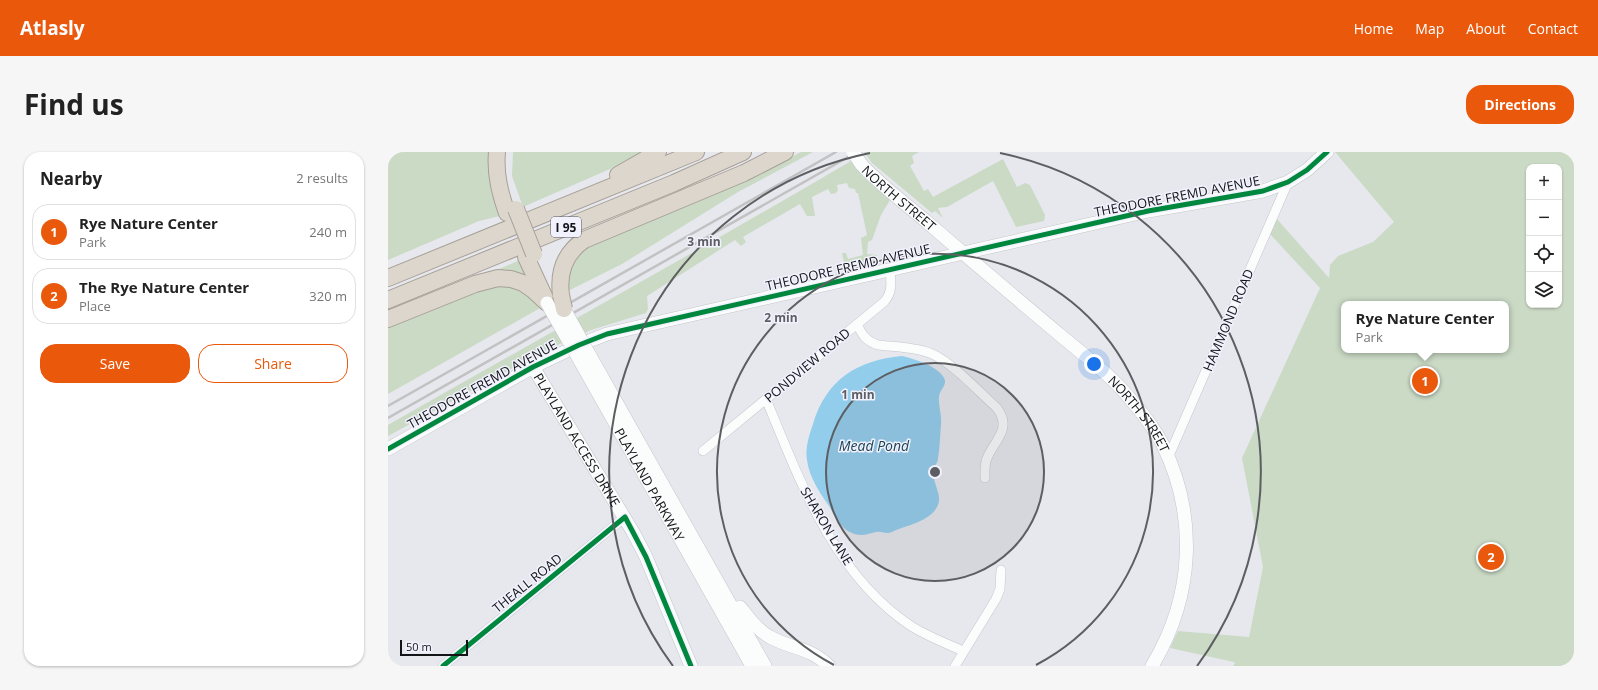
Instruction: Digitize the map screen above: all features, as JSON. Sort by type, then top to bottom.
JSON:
[{"type":"highway","points":[[497,152],[498,184],[512,211],[530,255],[557,301]]},
{"type":"highway","points":[[507,152],[508,182],[512,211]]},
{"type":"highway","points":[[557,210],[658,152]]},
{"type":"highway","name":"I 95","points":[[388,278],[696,152]]},
{"type":"highway","name":"I 95","points":[[388,300],[668,185],[742,152]]},
{"type":"highway","points":[[557,301],[560,274],[564,263],[573,249],[584,240],[744,174],[785,152]]},
{"type":"highway","points":[[388,319],[475,284],[498,278],[511,279],[523,283],[533,290],[557,301]]},
{"type":"street","name":"NORTH STREET","points":[[853,152],[861,164],[962,253],[1120,387],[1132,400],[1161,442],[1178,486],[1185,519],[1187,538],[1186,572],[1183,590],[1168,638],[1152,666]]},
{"type":"street","name":"THEODORE FREMD AVENUE","points":[[388,449],[533,367],[579,345],[607,334],[1148,211],[1251,194],[1288,182],[1307,170],[1327,152]]},
{"type":"street","name":"HAMMOND ROAD","points":[[1168,458],[1288,182]]},
{"type":"street","name":"PONDVIEW ROAD","points":[[703,451],[888,298],[891,285],[890,269]]},
{"type":"street","name":"PLAYLAND PARKWAY","points":[[557,301],[584,356],[752,666]]},
{"type":"street","name":"PLAYLAND PARKWAY","points":[[557,301],[584,356],[710,567],[765,666]]},
{"type":"street","points":[[857,324],[865,338],[871,343],[922,351],[941,359],[951,366],[1002,414],[1004,427],[988,457],[985,469],[985,478]]},
{"type":"street","name":"PLAYLAND ACCESS DRIVE","points":[[533,367],[625,517],[646,557],[691,666]]},
{"type":"street","name":"SHARON LANE","points":[[766,399],[811,505],[830,538],[854,572],[877,599],[899,618],[925,634],[963,652]]},
{"type":"street","name":"THEALL ROAD","points":[[443,666],[625,517]]},
{"type":"street","points":[[710,567],[749,619],[764,633],[780,642],[808,651],[829,666]]},
{"type":"street","points":[[955,666],[996,599],[1000,589],[1001,570]]},
{"type":"street","points":[[716,602],[745,666]]},
{"type":"green space","points":[[388,152],[491,152],[504,215],[479,221],[388,260]]},
{"type":"green space","points":[[513,152],[646,152],[523,207],[512,176]]},
{"type":"green space","points":[[801,152],[813,152],[738,192],[622,264],[568,291],[569,276],[572,265],[588,245],[766,171]]},
{"type":"green space","points":[[864,152],[919,152],[912,156],[914,163],[910,166],[924,191],[928,189],[933,197],[1003,159],[1017,187],[1025,183],[1030,185],[1045,215],[1044,221],[1016,227],[993,181],[947,207],[938,208],[943,218],[935,211],[932,213],[872,163]]},
{"type":"green space","points":[[1335,152],[1574,152],[1574,666],[1233,666],[1235,663],[1234,662],[1170,648],[1178,631],[1249,637],[1263,567],[1242,458],[1320,288],[1270,234],[1277,219],[1329,278],[1330,265],[1338,256],[1373,242],[1394,222]]},
{"type":"green space","points":[[851,161],[862,176],[890,200],[881,215],[872,240],[868,242],[867,254],[877,255],[878,262],[847,268],[845,267],[842,253],[846,253],[848,259],[863,255],[861,238],[867,235],[858,193],[856,193],[855,189],[849,188],[847,183],[837,185],[838,190],[836,193],[831,194],[828,189],[812,197],[815,216],[807,216],[800,204],[743,237],[746,242],[741,246],[735,240],[647,296],[648,309],[646,313],[591,330],[544,351],[388,436],[388,425]]},
{"type":"green space","points":[[522,259],[534,282],[490,273]]},
{"type":"green space","points":[[507,284],[530,295],[542,307],[388,394],[388,327],[481,289]]},
{"type":"water","name":"Mead Pond","points":[[902,356],[919,361],[937,370],[945,381],[939,394],[941,421],[940,441],[938,459],[934,469],[934,479],[939,502],[937,507],[930,515],[915,523],[889,533],[878,532],[858,535],[848,531],[839,522],[812,479],[808,466],[807,446],[819,409],[826,395],[835,384],[857,368],[871,362]]},
{"type":"railway","points":[[388,406],[836,152]]},
{"type":"railway","points":[[388,418],[857,152]]},
{"type":"cycle path","points":[[388,449],[533,367],[579,345],[607,334],[1148,211],[1263,191],[1288,182],[1307,170],[1327,152]]},
{"type":"cycle path","points":[[443,666],[625,517],[646,557],[691,666]]},
{"type":"place","name":"Rye Nature Center","points":[[1425,381]]},
{"type":"place","name":"The Rye Nature Center","points":[[1491,557]]}]
